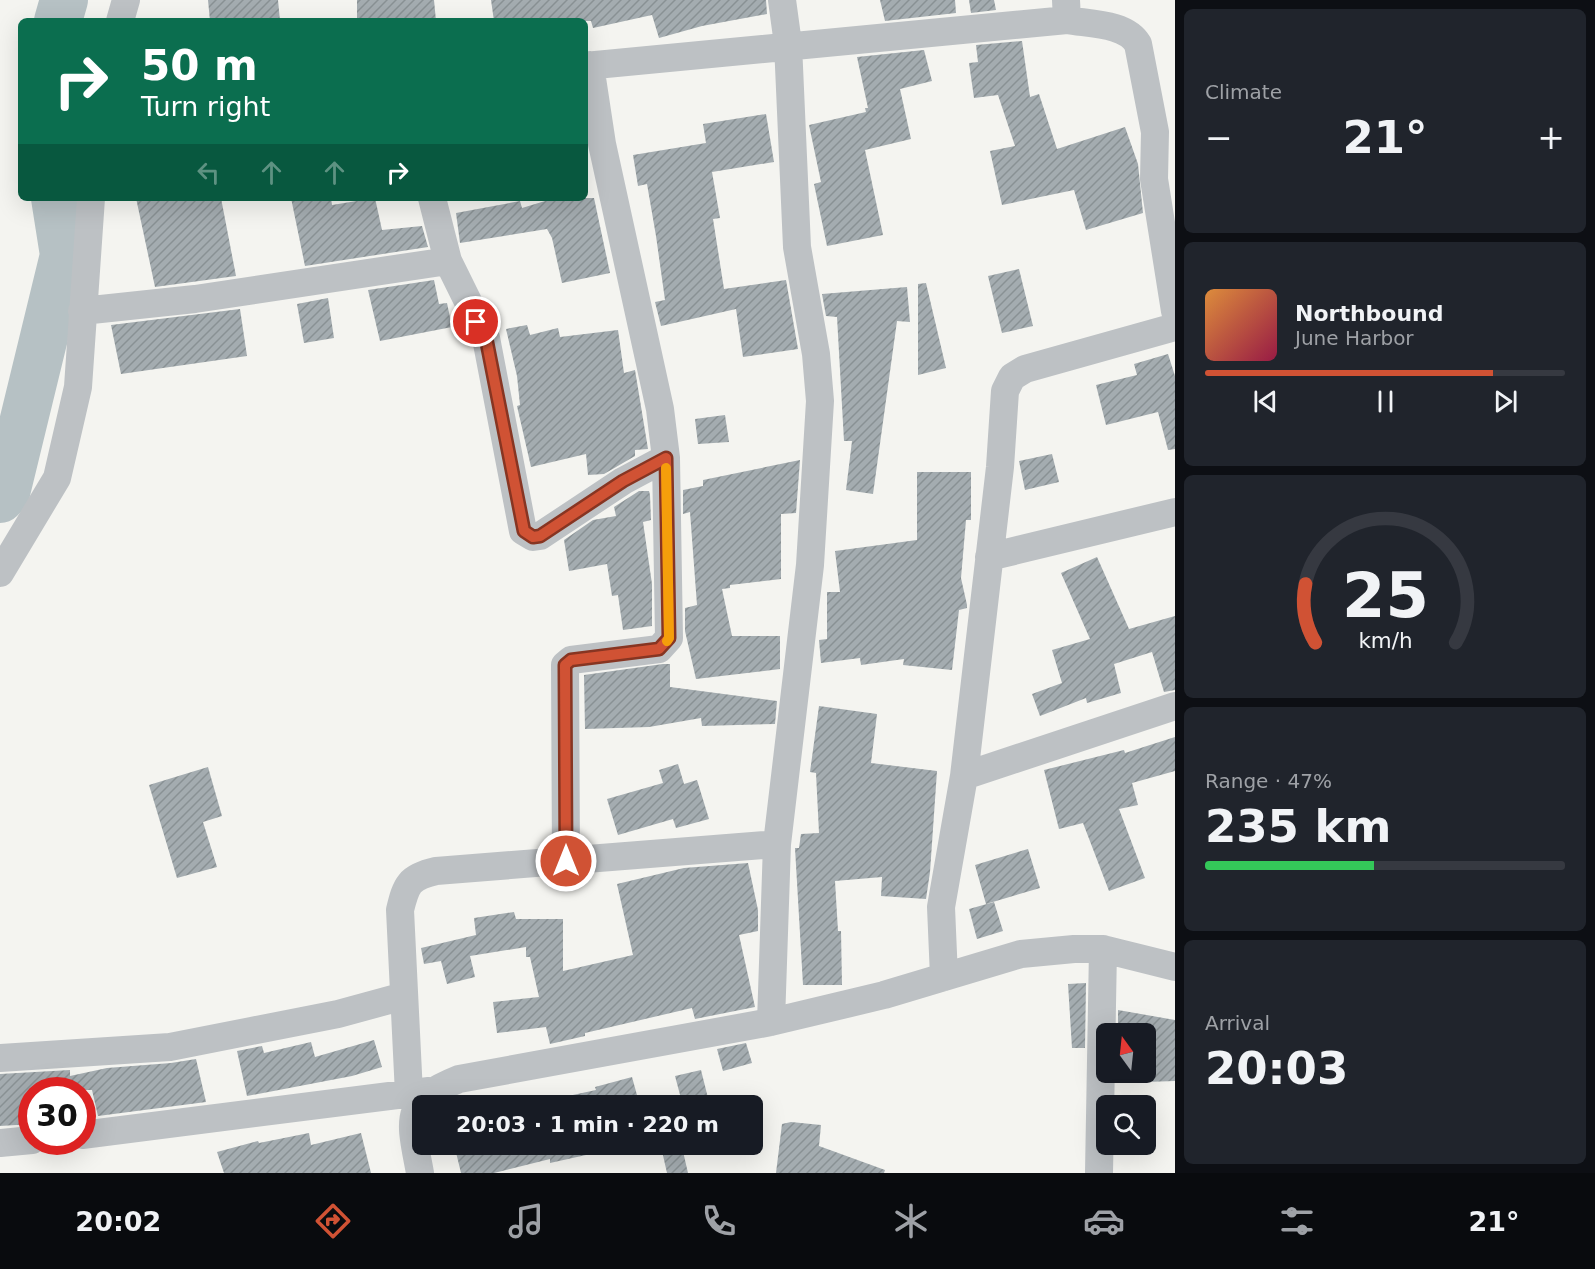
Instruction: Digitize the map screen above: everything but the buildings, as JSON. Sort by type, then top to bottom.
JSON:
[{"type":"street","points":[[121,18],[126,0]]},
{"type":"street","points":[[771,1022],[777,844],[810,565],[820,401],[816,354],[797,247],[788,44],[782,0]]},
{"type":"street","points":[[588,66],[1066,10],[1119,29],[1135,39],[1138,44],[1155,132],[1154,179],[1175,311]]},
{"type":"street","points":[[566,861],[565,665],[571,660],[659,649],[669,638],[666,458],[660,409],[588,71]]},
{"type":"street","points":[[0,573],[57,478],[78,387],[91,201]]},
{"type":"street","points":[[433,201],[447,261],[486,338],[524,531],[533,537],[540,536],[623,481],[666,458]]},
{"type":"street","points":[[82,311],[195,299],[447,261]]},
{"type":"street","points":[[944,977],[941,907],[964,776],[1000,466],[1005,391],[1012,377],[1025,369],[1175,327]]},
{"type":"street","points":[[989,557],[1175,512]]},
{"type":"street","points":[[964,776],[1175,706]]},
{"type":"street","points":[[420,1173],[412,1127],[420,1092],[404,996],[400,910],[405,889],[418,875],[436,871],[777,844]]},
{"type":"street","points":[[96,1133],[420,1092],[459,1079],[771,1022],[884,995],[1021,954],[1074,948],[1103,949],[1175,967]]},
{"type":"street","points":[[1099,1173],[1103,949]]},
{"type":"street","points":[[0,1058],[170,1047],[338,1014],[404,996]]},
{"type":"street","points":[[0,1143],[18,1141]]},
{"type":"waterway","points":[[59,18],[64,0]]},
{"type":"waterway","points":[[0,499],[6,493],[64,255],[55,201]]},
{"type":"slow traffic","points":[[666,468],[669,638],[667,641]]},
{"type":"route","points":[[476,322],[486,338],[524,531],[533,537],[540,536],[623,481],[666,458],[669,638],[659,649],[643,653],[571,660],[565,665],[566,861]]}]
